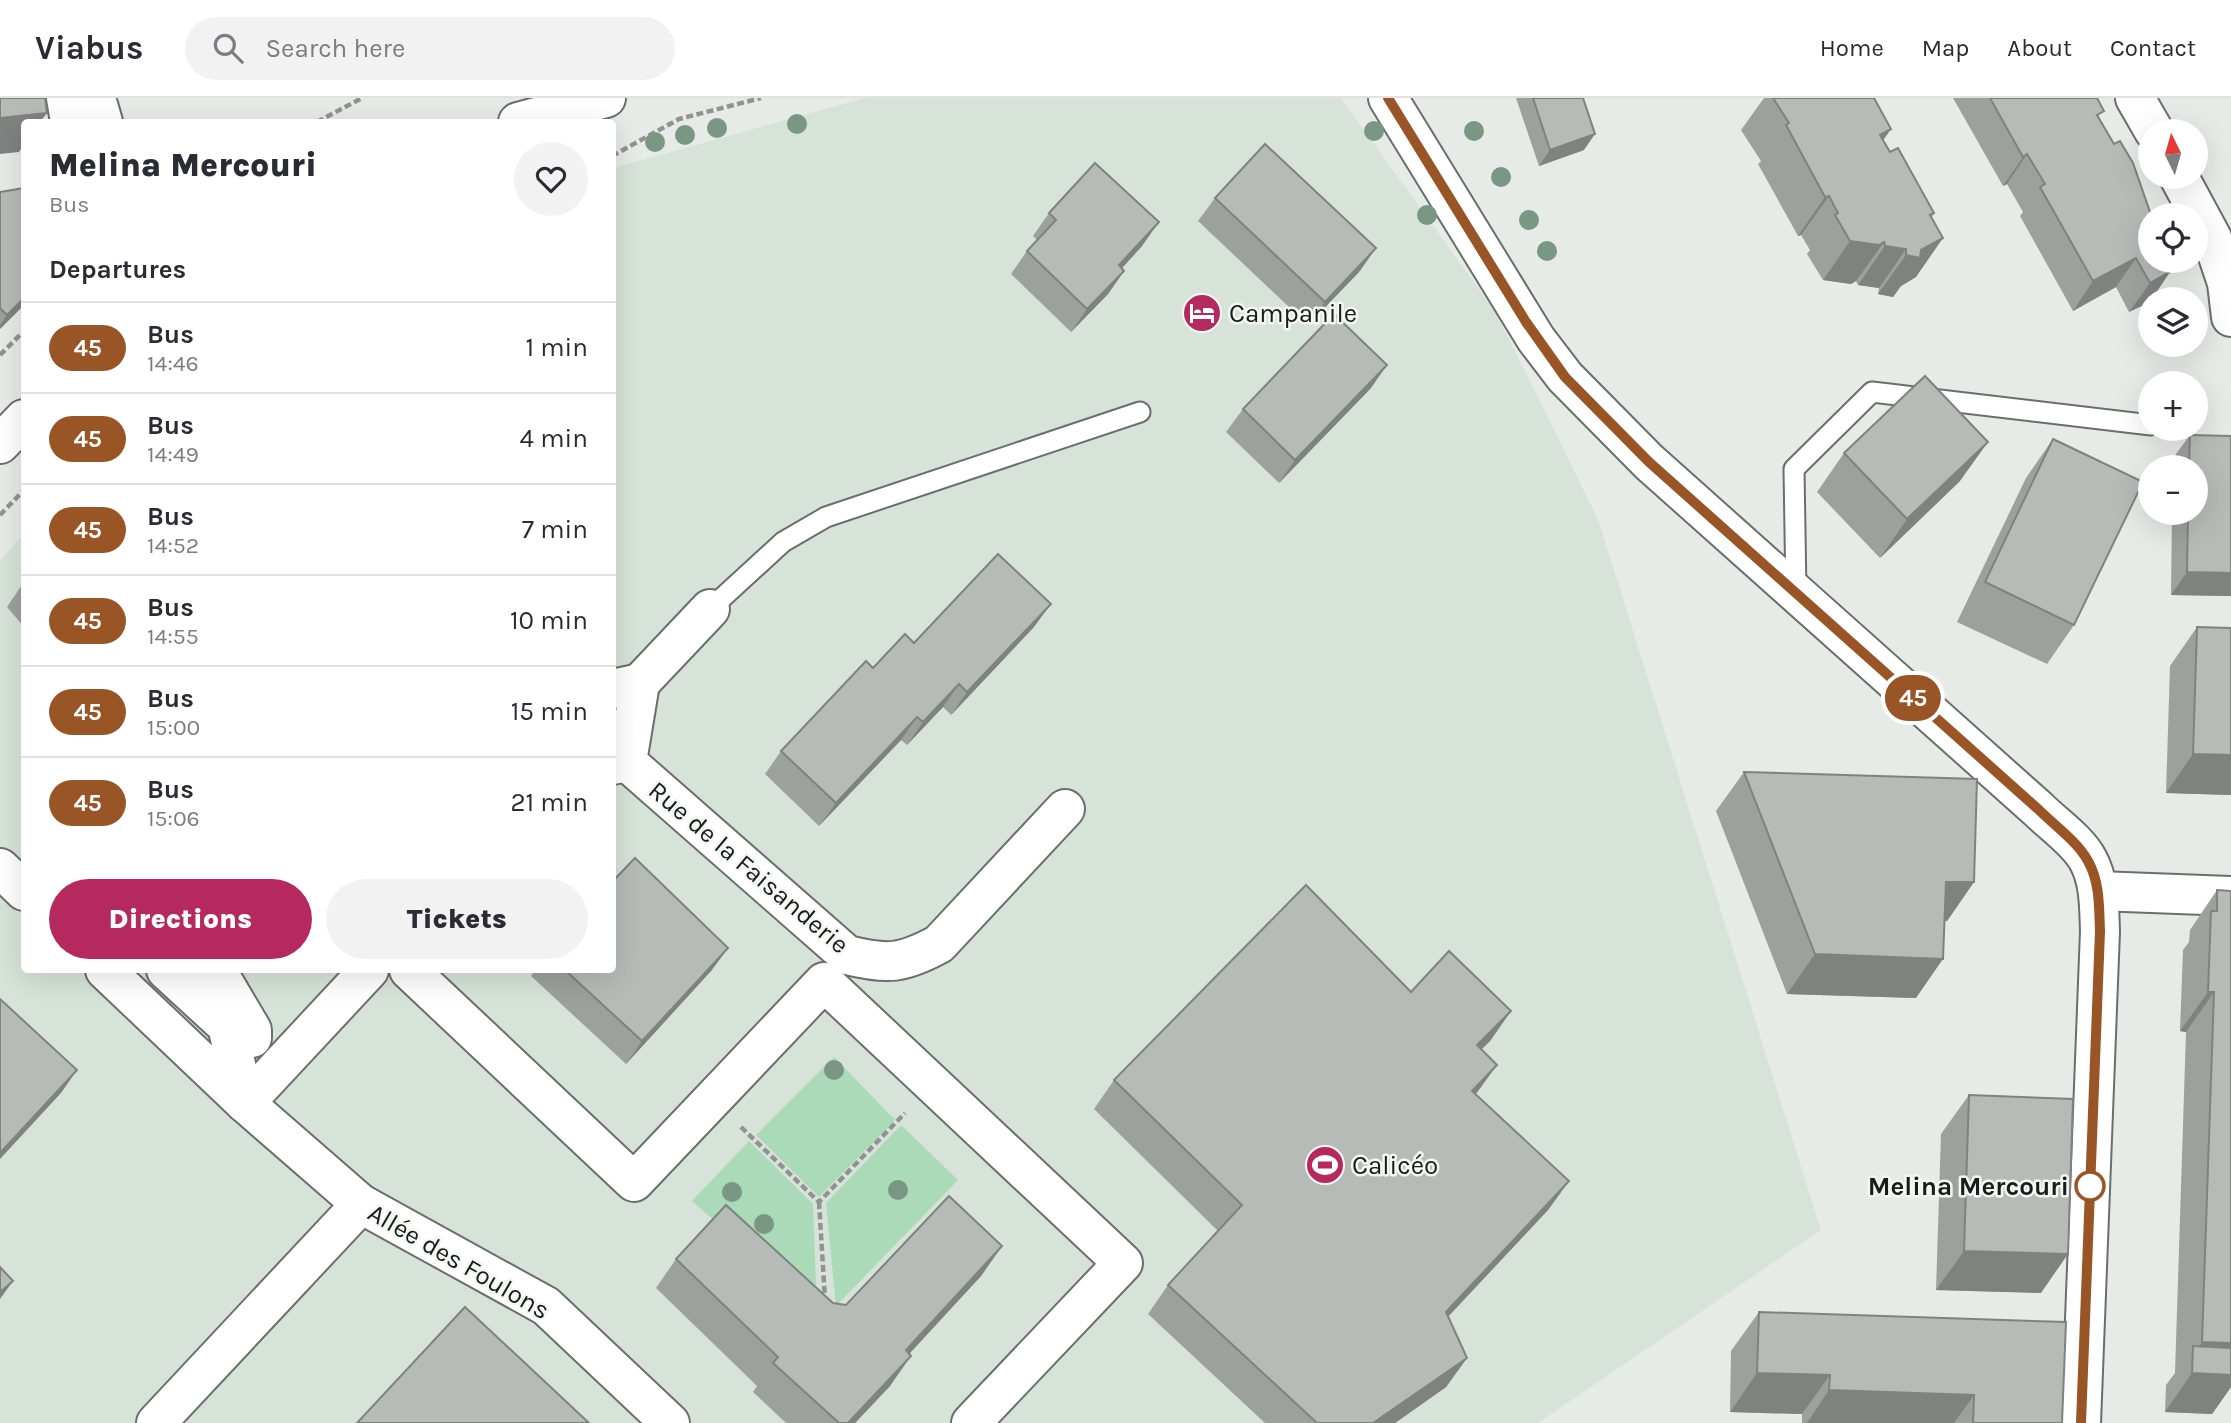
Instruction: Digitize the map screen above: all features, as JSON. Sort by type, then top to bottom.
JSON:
[{"type":"street","points":[[66,98],[70,119]]},
{"type":"street","points":[[96,98],[102,119]]},
{"type":"street","points":[[529,119],[606,98]]},
{"type":"street","points":[[1388,98],[1530,328],[1565,377],[1649,462],[2076,845],[2088,860],[2098,891],[2100,931],[2081,1423]]},
{"type":"street","points":[[2135,98],[2147,119]]},
{"type":"street","points":[[2185,189],[2212,238],[2227,283],[2231,317]]},
{"type":"street","points":[[0,444],[21,422]]},
{"type":"street","points":[[620,764],[626,686],[710,609]]},
{"type":"street","name":"Rue de la Faisanderie","points":[[620,764],[836,968],[914,957],[939,944],[1065,809]]},
{"type":"street","points":[[2098,891],[2231,896]]},
{"type":"street","points":[[412,973],[634,1182],[836,968],[932,1084],[1123,1263],[971,1423]]},
{"type":"street","name":"Allée des Foulons","points":[[108,973],[245,1102],[361,1204],[546,1306],[670,1423]]},
{"type":"street","points":[[169,973],[227,1026],[245,1102]]},
{"type":"street","points":[[214,973],[223,981],[252,1030],[245,1102]]},
{"type":"street","points":[[245,1102],[366,973]]},
{"type":"street","points":[[156,1423],[361,1204]]},
{"type":"lane","points":[[1796,594],[1794,469],[1872,392],[2138,423]]},
{"type":"lane","points":[[710,609],[783,542],[826,517],[1140,412]]},
{"type":"path","points":[[323,119],[362,98]]},
{"type":"path","points":[[616,154],[679,119],[761,98]]},
{"type":"path","points":[[0,355],[21,334]]},
{"type":"path","points":[[0,515],[21,492]]},
{"type":"path","points":[[819,1202],[932,1084]]},
{"type":"path","points":[[713,1099],[819,1202],[826,1311]]},
{"type":"shaded area","points":[[865,98],[1341,98],[1496,313],[1598,519],[1821,1230],[1538,1423],[0,1423],[0,560],[21,537],[21,973],[616,973],[616,167]]},
{"type":"green space","points":[[834,1057],[895,1120],[819,1197],[756,1135]]},
{"type":"green space","points":[[901,1125],[958,1180],[836,1306],[826,1203]]},
{"type":"green space","points":[[749,1141],[813,1204],[817,1311],[692,1201]]},
{"type":"building","points":[[0,98],[45,98],[47,113],[0,118]]},
{"type":"building","points":[[1533,98],[1583,98],[1595,134],[1550,150]]},
{"type":"building","points":[[1773,98],[1874,98],[1891,129],[1880,135],[1890,152],[1898,148],[1934,213],[1930,215],[1943,238],[1921,250],[1920,258],[1906,255],[1906,249],[1885,246],[1884,242],[1879,245],[1850,241],[1835,215],[1838,213],[1829,196],[1825,197],[1786,125],[1789,123]]},
{"type":"building","points":[[1990,98],[2097,98],[2104,111],[2097,115],[2114,144],[2120,141],[2133,163],[2138,177],[2138,189],[2142,189],[2147,203],[2138,203],[2138,262],[2136,258],[2093,281],[2040,187],[2045,184],[2027,154],[2023,157]]},
{"type":"building","points":[[1265,144],[1376,248],[1325,302],[1215,198]]},
{"type":"building","points":[[1095,163],[1159,222],[1119,265],[1124,271],[1087,309],[1027,251],[1056,220],[1049,213]]},
{"type":"building","points":[[21,188],[21,301],[7,315],[0,308],[0,192]]},
{"type":"building","points":[[2144,273],[2168,273],[2150,283]]},
{"type":"building","points":[[1334,314],[1387,365],[1295,460],[1243,409]]},
{"type":"building","points":[[1925,376],[1988,442],[1907,519],[1844,453]]},
{"type":"building","points":[[2208,435],[2231,436],[2231,573],[2187,572],[2188,525],[2208,525],[2208,455],[2189,455],[2190,441],[2208,441]]},
{"type":"building","points":[[2053,439],[2138,480],[2138,492],[2074,625],[1985,582]]},
{"type":"building","points":[[998,554],[1051,604],[967,692],[959,684],[923,722],[917,717],[836,803],[781,751],[866,661],[873,668],[905,634],[914,643]]},
{"type":"building","points":[[2197,627],[2231,628],[2231,755],[2193,754]]},
{"type":"building","points":[[1744,772],[1977,779],[1974,882],[1946,882],[1943,959],[1815,954]]},
{"type":"building","points":[[635,858],[728,948],[642,1041],[568,973],[616,973],[616,878]]},
{"type":"building","name":"Calicéo","points":[[1306,885],[1411,992],[1449,951],[1511,1011],[1477,1045],[1497,1065],[1472,1091],[1569,1181],[1446,1312],[1467,1358],[1373,1423],[1317,1423],[1168,1285],[1242,1205],[1114,1080]]},
{"type":"building","points":[[2217,890],[2231,891],[2231,1343],[2202,1342],[2214,992],[2208,992],[2211,911],[2217,911]]},
{"type":"building","points":[[0,999],[77,1070],[0,1153]]},
{"type":"building","points":[[1969,1095],[2073,1099],[2068,1254],[1964,1251]]},
{"type":"building","points":[[949,1196],[1002,1246],[906,1350],[911,1356],[848,1423],[839,1423],[773,1363],[778,1357],[676,1259],[726,1205],[833,1303],[846,1305]]},
{"type":"building","points":[[0,1267],[13,1281],[0,1292]]},
{"type":"building","points":[[465,1307],[589,1423],[357,1423]]},
{"type":"building","points":[[1759,1312],[2066,1322],[2062,1423],[1973,1423],[1974,1395],[1829,1390],[1830,1375],[1757,1373]]},
{"type":"building","points":[[2193,1346],[2231,1348],[2231,1375],[2192,1373]]},
{"type":"bus line","name":"45","points":[[1388,98],[1536,339],[1565,377],[1649,462],[2038,809],[2088,860],[2098,891],[2100,931],[2081,1423]]},
{"type":"place","name":"Campanile","points":[[1202,313]]},
{"type":"place","name":"Calicéo","points":[[1325,1165]]},
{"type":"place","name":"Melina Mercouri","points":[[2090,1186]]}]
